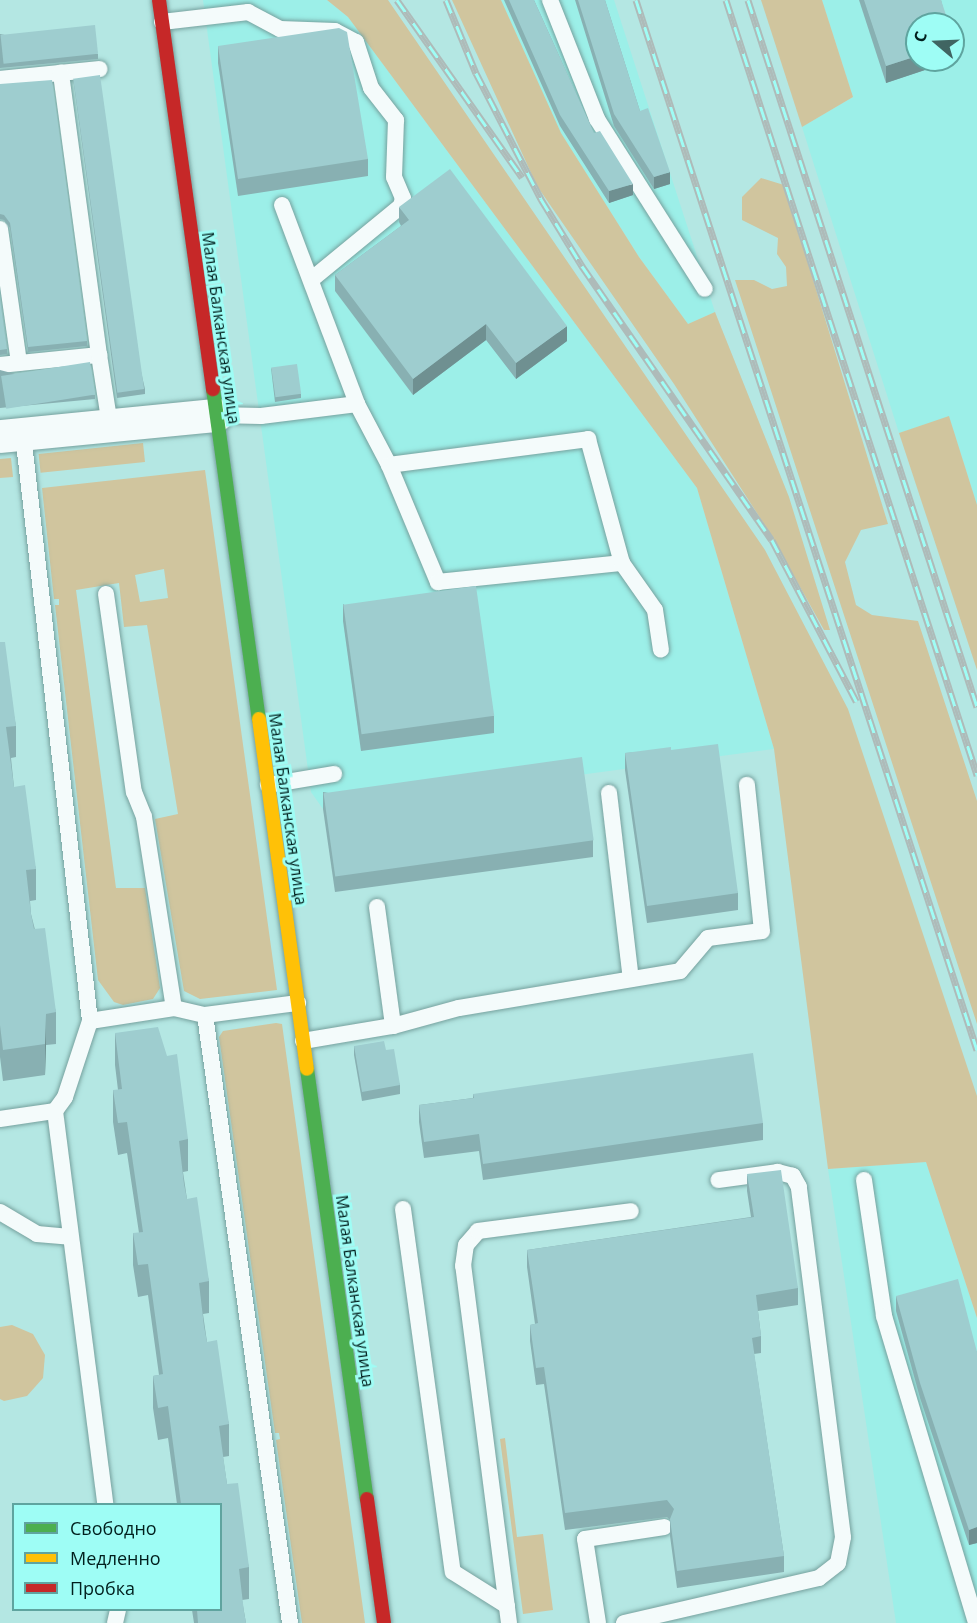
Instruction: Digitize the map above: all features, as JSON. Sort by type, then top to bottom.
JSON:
[{"type":"street","name":"Малая Балканская улица","points":[[159,0],[384,1623]]},
{"type":"street","points":[[12,435],[216,415]]},
{"type":"lane","points":[[550,0],[597,119],[705,289]]},
{"type":"lane","points":[[162,22],[248,12],[280,29],[335,31],[356,42],[371,88],[396,120],[394,177],[403,198],[401,206],[312,279]]},
{"type":"lane","points":[[0,79],[100,69]]},
{"type":"lane","points":[[61,72],[110,425]]},
{"type":"lane","points":[[282,205],[312,279],[357,404],[389,465],[438,582],[622,563]]},
{"type":"lane","points":[[0,229],[19,363]]},
{"type":"lane","points":[[0,365],[99,355]]},
{"type":"lane","points":[[216,415],[261,416],[357,404]]},
{"type":"lane","points":[[12,435],[90,1021],[65,1097],[55,1111],[105,1503]]},
{"type":"lane","points":[[389,465],[588,439],[622,563],[655,610],[661,650]]},
{"type":"lane","points":[[106,594],[134,792],[144,817],[174,1008]]},
{"type":"lane","points":[[268,785],[333,774]]},
{"type":"lane","points":[[303,1041],[393,1026],[459,1008],[680,971],[708,938],[762,931],[747,785]]},
{"type":"lane","points":[[609,793],[631,979]]},
{"type":"lane","points":[[377,907],[393,1026]]},
{"type":"lane","points":[[90,1021],[174,1008],[205,1014],[298,1004]]},
{"type":"lane","points":[[205,1014],[290,1623]]},
{"type":"lane","points":[[0,1119],[55,1111]]},
{"type":"lane","points":[[624,1623],[819,1578],[838,1563],[843,1537],[799,1187],[793,1176],[778,1172],[719,1180]]},
{"type":"lane","points":[[864,1180],[884,1316],[971,1575],[976,1623]]},
{"type":"lane","points":[[403,1209],[453,1572],[508,1615]]},
{"type":"lane","points":[[508,1615],[463,1266],[466,1245],[478,1231],[631,1211]]},
{"type":"lane","points":[[0,1212],[37,1234],[70,1237]]},
{"type":"lane","points":[[598,1623],[585,1539],[664,1527]]},
{"type":"shaded area","points":[[203,0],[327,0],[348,17],[697,488],[774,749],[323,809],[311,792]]},
{"type":"shaded area","points":[[327,0],[388,0],[765,550],[848,709],[977,1096],[977,1318],[926,1162],[828,1169],[774,749],[697,488],[348,17]]},
{"type":"shaded area","points":[[452,0],[501,0],[561,133],[639,257],[688,324],[715,312],[789,497],[830,630],[824,630],[771,535],[674,384],[537,186]]},
{"type":"shaded area","points":[[501,0],[614,0],[715,312],[688,324],[639,257],[561,133]]},
{"type":"shaded area","points":[[761,0],[822,0],[853,97],[802,127]]},
{"type":"shaded area","points":[[822,0],[977,0],[977,505],[949,417],[899,433],[802,127],[853,97]]},
{"type":"shaded area","points":[[761,178],[784,185],[888,524],[861,530],[845,562],[856,605],[872,615],[918,621],[977,801],[977,1024],[735,280],[754,280],[772,289],[787,286],[786,267],[777,254],[778,238],[742,220],[742,197]]},
{"type":"shaded area","points":[[949,416],[977,505],[977,670],[899,433]]},
{"type":"shaded area","points":[[143,443],[145,462],[41,473],[39,454]]},
{"type":"shaded area","points":[[11,458],[13,477],[0,478],[0,459]]},
{"type":"shaded area","points":[[205,470],[277,990],[200,999],[184,991],[155,819],[178,814],[147,625],[124,627],[119,583],[76,590],[116,888],[145,888],[160,988],[153,999],[123,1005],[114,1002],[98,980],[55,605],[59,605],[59,599],[54,599],[42,488]],"holes":[[[164,569],[168,598],[140,602],[135,575]]]},
{"type":"shaded area","points":[[282,1024],[365,1623],[302,1623],[276,1440],[280,1439],[279,1433],[275,1433],[219,1037],[223,1031]]},
{"type":"shaded area","points":[[926,1162],[977,1318],[977,1623],[896,1623],[828,1169]]},
{"type":"shaded area","points":[[12,1325],[33,1334],[45,1355],[43,1378],[27,1396],[4,1401],[0,1399],[0,1327]]},
{"type":"shaded area","points":[[505,1438],[517,1537],[543,1534],[553,1610],[523,1614],[500,1439]]},
{"type":"building","points":[[509,0],[534,0],[594,133],[600,131],[633,184],[609,191],[560,115]]},
{"type":"building","points":[[578,0],[605,0],[640,111],[648,108],[670,172],[654,177],[614,114]]},
{"type":"building","points":[[864,0],[941,0],[945,12],[905,12],[905,60],[886,66]]},
{"type":"building","points":[[95,25],[98,54],[4,64],[1,35]]},
{"type":"building","points":[[339,28],[347,32],[368,159],[238,179],[218,46]]},
{"type":"building","points":[[100,75],[144,389],[117,393],[73,79]]},
{"type":"building","points":[[52,80],[87,341],[28,347],[10,223],[4,215],[0,214],[0,84]]},
{"type":"building","points":[[450,169],[567,326],[516,363],[486,324],[413,379],[335,275],[409,220],[399,207]]},
{"type":"building","points":[[0,299],[7,349],[0,350]]},
{"type":"building","points":[[90,362],[95,395],[6,409],[1,376]]},
{"type":"building","points":[[297,364],[301,394],[275,397],[271,368]]},
{"type":"building","points":[[476,586],[494,716],[362,734],[343,605]]},
{"type":"building","points":[[0,642],[5,642],[16,726],[6,727],[14,787],[25,785],[36,869],[26,870],[31,914],[34,929],[45,928],[56,1012],[46,1014],[45,1044],[3,1050],[0,1025]]},
{"type":"building","points":[[718,744],[738,893],[647,906],[625,753]]},
{"type":"building","points":[[582,757],[594,840],[335,877],[324,793]]},
{"type":"building","points":[[158,1027],[167,1056],[177,1054],[188,1139],[179,1141],[184,1184],[187,1199],[197,1197],[209,1281],[199,1283],[204,1326],[207,1342],[217,1340],[229,1424],[219,1426],[227,1484],[238,1483],[249,1567],[239,1569],[246,1623],[198,1623],[197,1611],[222,1611],[222,1503],[181,1503],[168,1406],[158,1408],[153,1376],[163,1374],[148,1264],[138,1265],[133,1233],[143,1232],[127,1122],[118,1123],[113,1090],[122,1089],[115,1033]]},
{"type":"building","points":[[384,1041],[386,1050],[394,1049],[400,1085],[362,1092],[354,1046]]},
{"type":"building","points":[[753,1053],[763,1123],[483,1164],[479,1134],[424,1142],[419,1105],[474,1098],[473,1094]]},
{"type":"building","points":[[781,1170],[798,1288],[756,1295],[761,1336],[752,1338],[784,1556],[677,1571],[670,1519],[674,1509],[667,1500],[565,1513],[544,1367],[536,1368],[530,1325],[538,1323],[527,1250],[754,1217],[747,1174]]},
{"type":"building","points":[[958,1279],[977,1352],[977,1527],[969,1530],[920,1383],[896,1296]]},
{"type":"railway","points":[[397,0],[522,177]]},
{"type":"railway","points":[[446,0],[476,73],[541,199],[582,266],[772,540],[856,701]]},
{"type":"railway","points":[[636,0],[977,1050]]},
{"type":"railway","points":[[726,0],[977,775]]},
{"type":"railway","points":[[748,0],[977,707]]},
{"type":"traffic: fast","points":[[213,389],[259,719]]},
{"type":"traffic: fast","points":[[307,1069],[367,1499]]},
{"type":"traffic: slow","points":[[259,719],[307,1069]]},
{"type":"traffic: jam","points":[[159,0],[213,389]]},
{"type":"traffic: jam","points":[[367,1499],[384,1623]]}]
